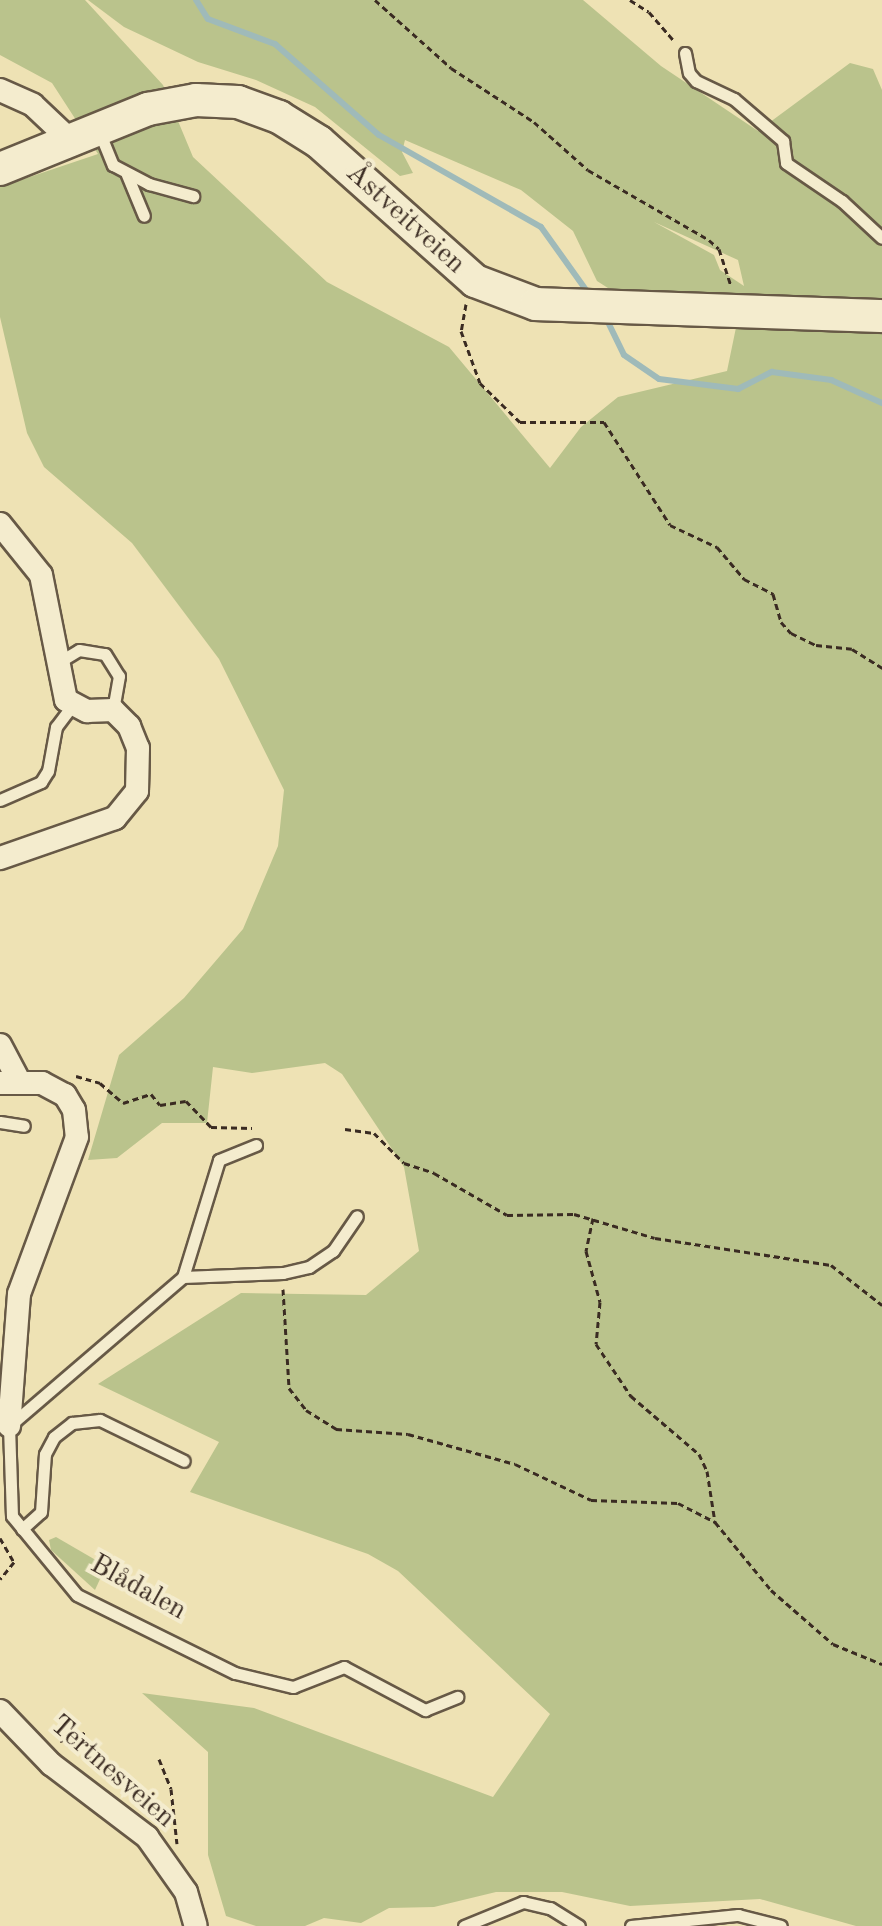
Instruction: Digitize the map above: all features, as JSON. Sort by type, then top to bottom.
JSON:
[{"type":"street","points":[[0,90],[85,135]]},
{"type":"street","name":"Åstveitveien","points":[[0,169],[148,109],[196,100],[238,102],[279,117],[319,142],[475,281],[536,304],[882,316]]},
{"type":"street","points":[[0,524],[41,575],[66,700],[72,706],[113,710],[129,726],[138,748],[137,791],[129,806],[115,818],[0,858]]},
{"type":"street","points":[[0,1045],[9,1081],[54,1089]]},
{"type":"street","name":"Blådalen","points":[[9,1426],[19,1294],[77,1137],[74,1110],[54,1089]]},
{"type":"street","name":"Tertnesveien","points":[[0,1711],[74,1784],[147,1837],[186,1892],[196,1926]]},
{"type":"lane","points":[[685,53],[689,73],[696,81],[734,99],[783,141],[786,163],[842,201],[882,238]]},
{"type":"lane","points":[[85,135],[113,165],[127,175],[193,196]]},
{"type":"lane","points":[[127,175],[144,216]]},
{"type":"lane","points":[[59,662],[79,650],[105,654],[119,676],[113,710]]},
{"type":"lane","points":[[0,800],[41,782],[48,771],[56,727],[72,706]]},
{"type":"lane","points":[[0,1122],[24,1126]]},
{"type":"lane","points":[[9,1426],[183,1277],[219,1160],[256,1145]]},
{"type":"lane","points":[[183,1277],[283,1273],[309,1267],[333,1251],[357,1216]]},
{"type":"lane","points":[[22,1529],[41,1512],[45,1454],[54,1437],[72,1423],[100,1420],[184,1461]]},
{"type":"lane","name":"Blådalen","points":[[9,1426],[12,1516],[77,1595],[235,1673],[293,1687],[344,1667],[425,1710],[458,1697]]},
{"type":"lane","points":[[464,1926],[523,1902],[550,1908],[579,1926]]},
{"type":"lane","points":[[631,1926],[738,1915],[781,1926]]},
{"type":"path","points":[[375,0],[451,68],[534,122],[588,170],[709,240],[719,249],[728,281],[754,302],[755,313]]},
{"type":"path","points":[[630,0],[649,12],[685,53]]},
{"type":"path","points":[[475,281],[461,331],[480,383],[494,399],[520,422],[537,426],[573,419],[604,422],[670,525],[717,547],[744,579],[773,594],[781,622],[791,633],[816,645],[852,649],[882,668]]},
{"type":"path","points":[[54,1089],[66,1074],[100,1083],[123,1103],[151,1094],[160,1105],[186,1101],[211,1127],[252,1128]]},
{"type":"path","points":[[345,1129],[374,1133],[404,1163],[434,1173],[507,1215],[559,1213],[593,1218],[655,1238],[831,1265],[882,1305]]},
{"type":"path","points":[[593,1218],[586,1251],[600,1302],[596,1344],[631,1396],[699,1454],[707,1471],[715,1522]]},
{"type":"path","points":[[283,1273],[289,1388],[306,1410],[336,1429],[408,1434],[515,1464],[591,1500],[678,1503],[715,1522],[771,1590],[833,1644],[882,1664]]},
{"type":"path","points":[[0,1538],[14,1562],[0,1579]]},
{"type":"path","points":[[39,1750],[45,1732],[63,1744],[88,1732]]},
{"type":"path","points":[[159,1759],[171,1789],[177,1852]]},
{"type":"green space","points":[[0,0],[85,0],[163,85],[193,157],[327,282],[449,347],[550,468],[581,427],[618,397],[727,371],[739,313],[633,304],[597,281],[573,231],[521,190],[405,140],[402,152],[413,173],[400,176],[315,107],[256,80],[198,62],[124,27],[88,0],[583,0],[661,66],[758,131],[850,63],[873,69],[882,90],[882,1926],[856,1926],[760,1899],[630,1906],[562,1892],[496,1892],[434,1907],[389,1908],[361,1923],[324,1918],[305,1926],[256,1926],[226,1916],[208,1855],[208,1752],[142,1693],[254,1708],[493,1797],[550,1714],[398,1571],[368,1554],[190,1492],[219,1442],[98,1384],[241,1293],[366,1295],[419,1251],[404,1167],[342,1074],[325,1063],[252,1073],[213,1067],[207,1123],[162,1123],[117,1158],[88,1160],[119,1055],[184,998],[243,929],[278,846],[284,790],[219,659],[132,543],[44,467],[27,433],[0,317],[0,187],[98,154],[52,83],[0,55]],"holes":[[[654,222],[738,260],[744,286],[720,270],[714,255]]]},
{"type":"green space","points":[[56,1537],[106,1566],[95,1590],[51,1550],[49,1540]]},
{"type":"waterway","points":[[196,0],[208,19],[275,44],[379,135],[541,227],[589,294]]},
{"type":"waterway","points":[[605,316],[624,355],[659,379],[738,389],[772,372],[831,380],[882,403]]}]
